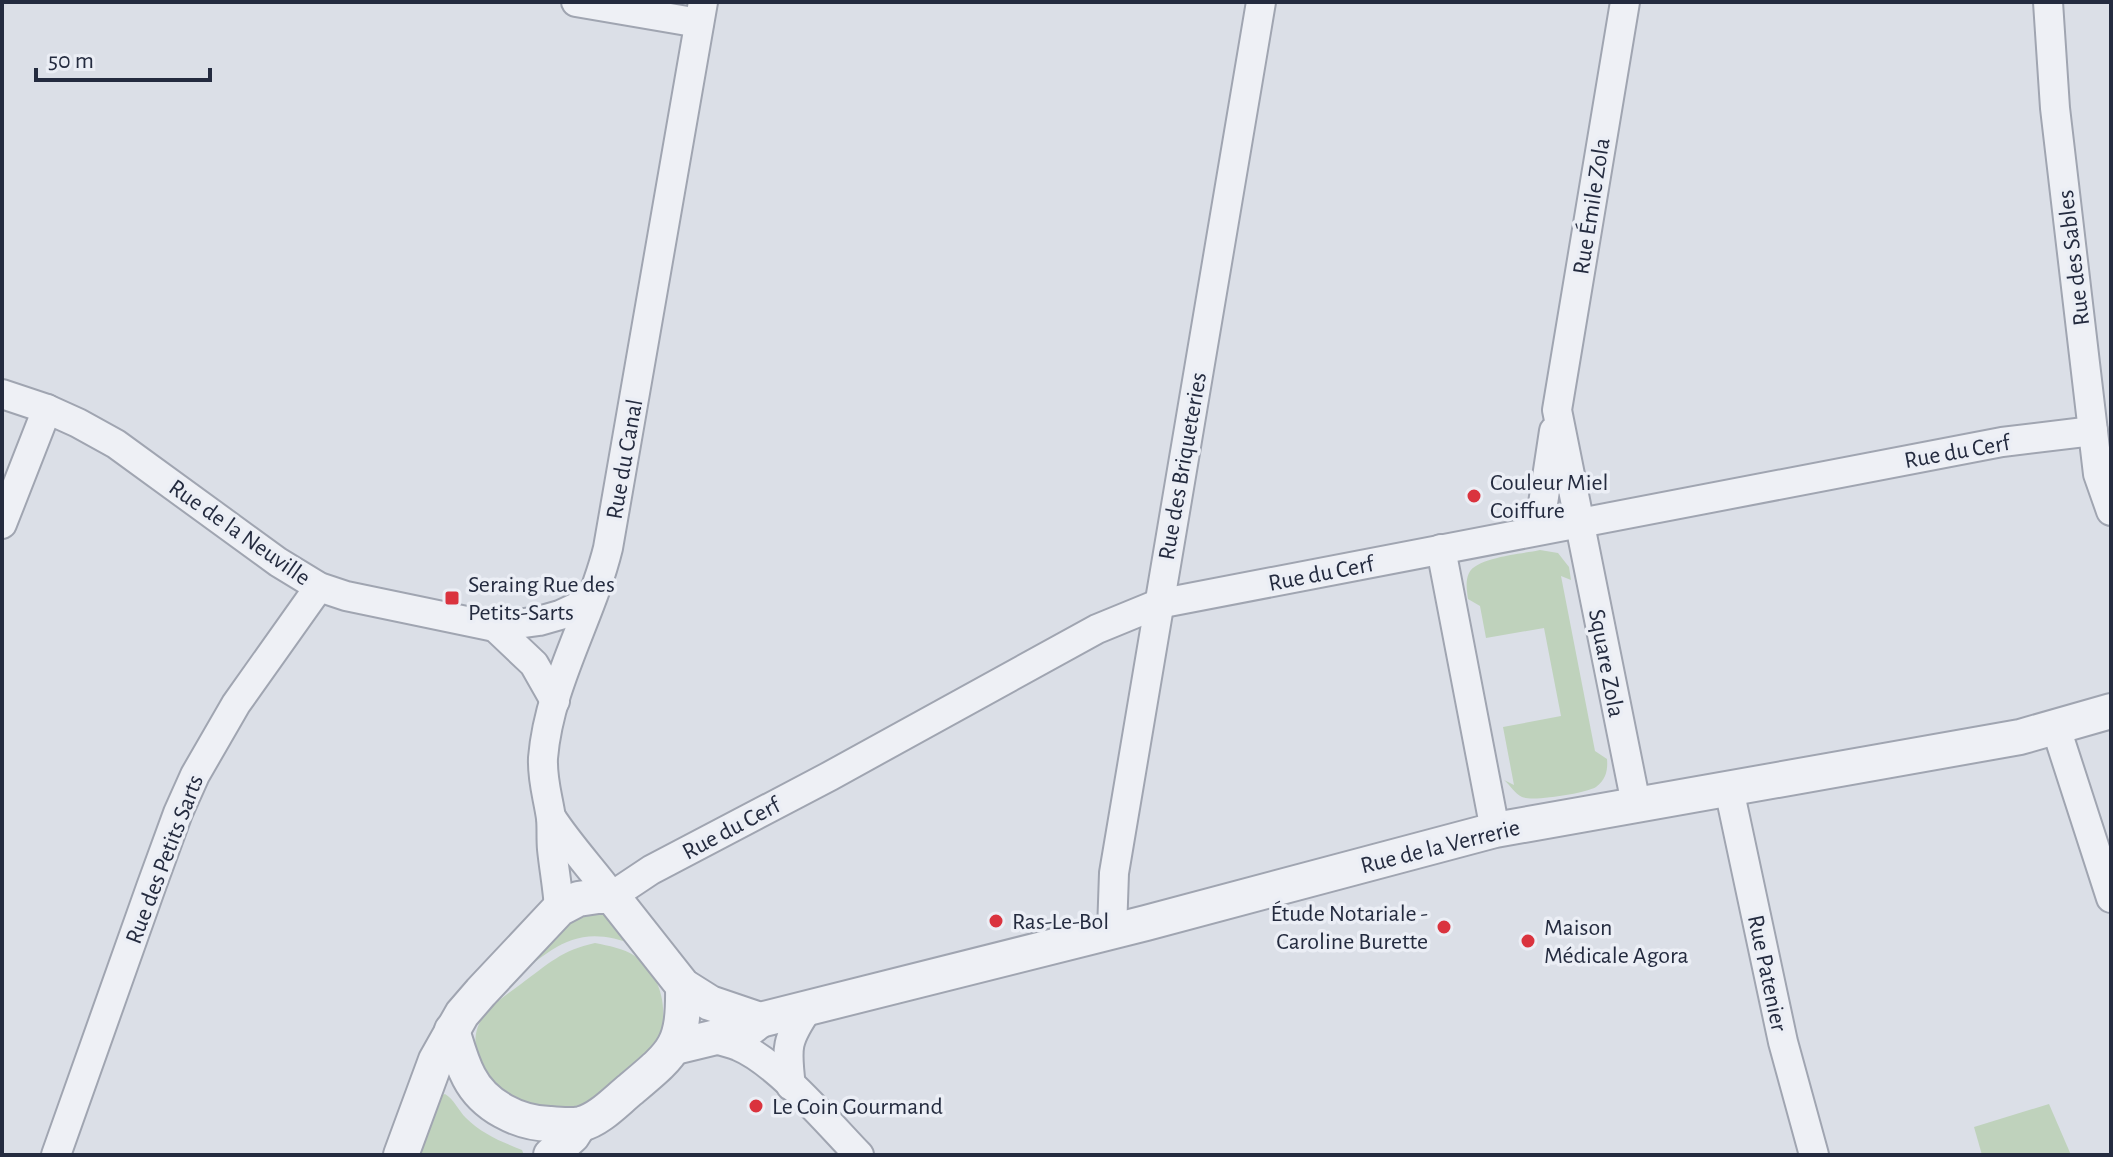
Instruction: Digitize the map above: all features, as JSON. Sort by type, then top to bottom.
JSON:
[{"type":"street","points":[[576,2],[701,12]]},
{"type":"street","name":"Rue des Briqueteries","points":[[1112,931],[1114,873],[1261,2]]},
{"type":"street","name":"Rue Émile Zola","points":[[1539,530],[1625,2]]},
{"type":"street","name":"Rue des Sables","points":[[2048,2],[2053,96],[2098,474],[2111,511]]},
{"type":"street","name":"Rue du Canal","points":[[559,909],[543,756],[555,701],[608,548],[701,12]]},
{"type":"street","name":"Rue de la Neuville","points":[[2,394],[47,409],[116,444],[278,562],[319,587],[346,596],[495,627],[549,618],[590,601]]},
{"type":"street","points":[[2,524],[47,409]]},
{"type":"street","name":"Rue Émile Zola","points":[[1557,410],[1579,523]]},
{"type":"street","name":"Rue du Cerf","points":[[612,896],[651,870],[1097,629],[1158,604],[2002,442],[2093,431]]},
{"type":"street","name":"Square Zola","points":[[1579,523],[1636,804]]},
{"type":"street","points":[[1441,549],[1495,830]]},
{"type":"street","name":"Rue des Petits Sarts","points":[[56,1155],[178,813],[195,775],[236,704],[319,587]]},
{"type":"street","points":[[495,627],[534,664],[555,701]]},
{"type":"street","name":"Rue de la Verrerie","points":[[675,1047],[1495,830],[2020,737],[2111,711]]},
{"type":"street","points":[[2056,728],[2111,898]]},
{"type":"street","name":"Rue Patenier","points":[[1729,789],[1783,1042],[1814,1155]]},
{"type":"street","points":[[551,817],[567,842],[600,879],[683,986],[710,1003],[785,1018]]},
{"type":"street","points":[[401,1155],[436,1060],[452,1030],[481,992],[559,909],[578,899],[612,896]]},
{"type":"street","points":[[452,1030],[470,1080],[494,1105],[511,1116],[531,1123],[579,1125],[606,1109],[659,1065],[675,1047],[683,1022],[683,986]]},
{"type":"street","points":[[764,1062],[758,1045],[785,1018]]},
{"type":"street","points":[[785,1018],[791,1086]]},
{"type":"street","points":[[714,1039],[737,1046],[764,1062],[859,1155]]},
{"type":"street","points":[[551,1155],[579,1125]]},
{"type":"green space","points":[[1540,550],[1558,553],[1569,567],[1571,580],[1561,576],[1595,751],[1607,759],[1607,767],[1602,781],[1591,789],[1559,796],[1528,798],[1517,794],[1504,780],[1514,785],[1503,727],[1561,716],[1544,628],[1486,638],[1480,606],[1468,599],[1467,583],[1469,573],[1481,563]]},
{"type":"green space","points":[[602,913],[637,946],[598,936],[582,937],[553,949],[508,983],[572,914]]},
{"type":"green space","points":[[595,943],[630,953],[653,975],[662,999],[659,1037],[646,1056],[586,1104],[552,1110],[517,1100],[497,1085],[481,1064],[476,1037],[482,1018],[495,1003],[556,959]]},
{"type":"green space","points":[[445,1094],[472,1124],[522,1150],[524,1155],[419,1155],[440,1096]]},
{"type":"green space","points":[[2049,1104],[2071,1155],[1982,1155],[1974,1127]]},
{"type":"place","name":"Couleur Miel Coiffure","points":[[1474,496]]},
{"type":"place","name":"Seraing Rue des Petits-Sarts","points":[[452,598]]},
{"type":"place","name":"Ras-Le-Bol","points":[[996,921]]},
{"type":"place","name":"Étude Notariale - Caroline Burette","points":[[1444,927]]},
{"type":"place","name":"Maison Médicale Agora","points":[[1528,941]]},
{"type":"place","name":"Le Coin Gourmand","points":[[756,1106]]}]
